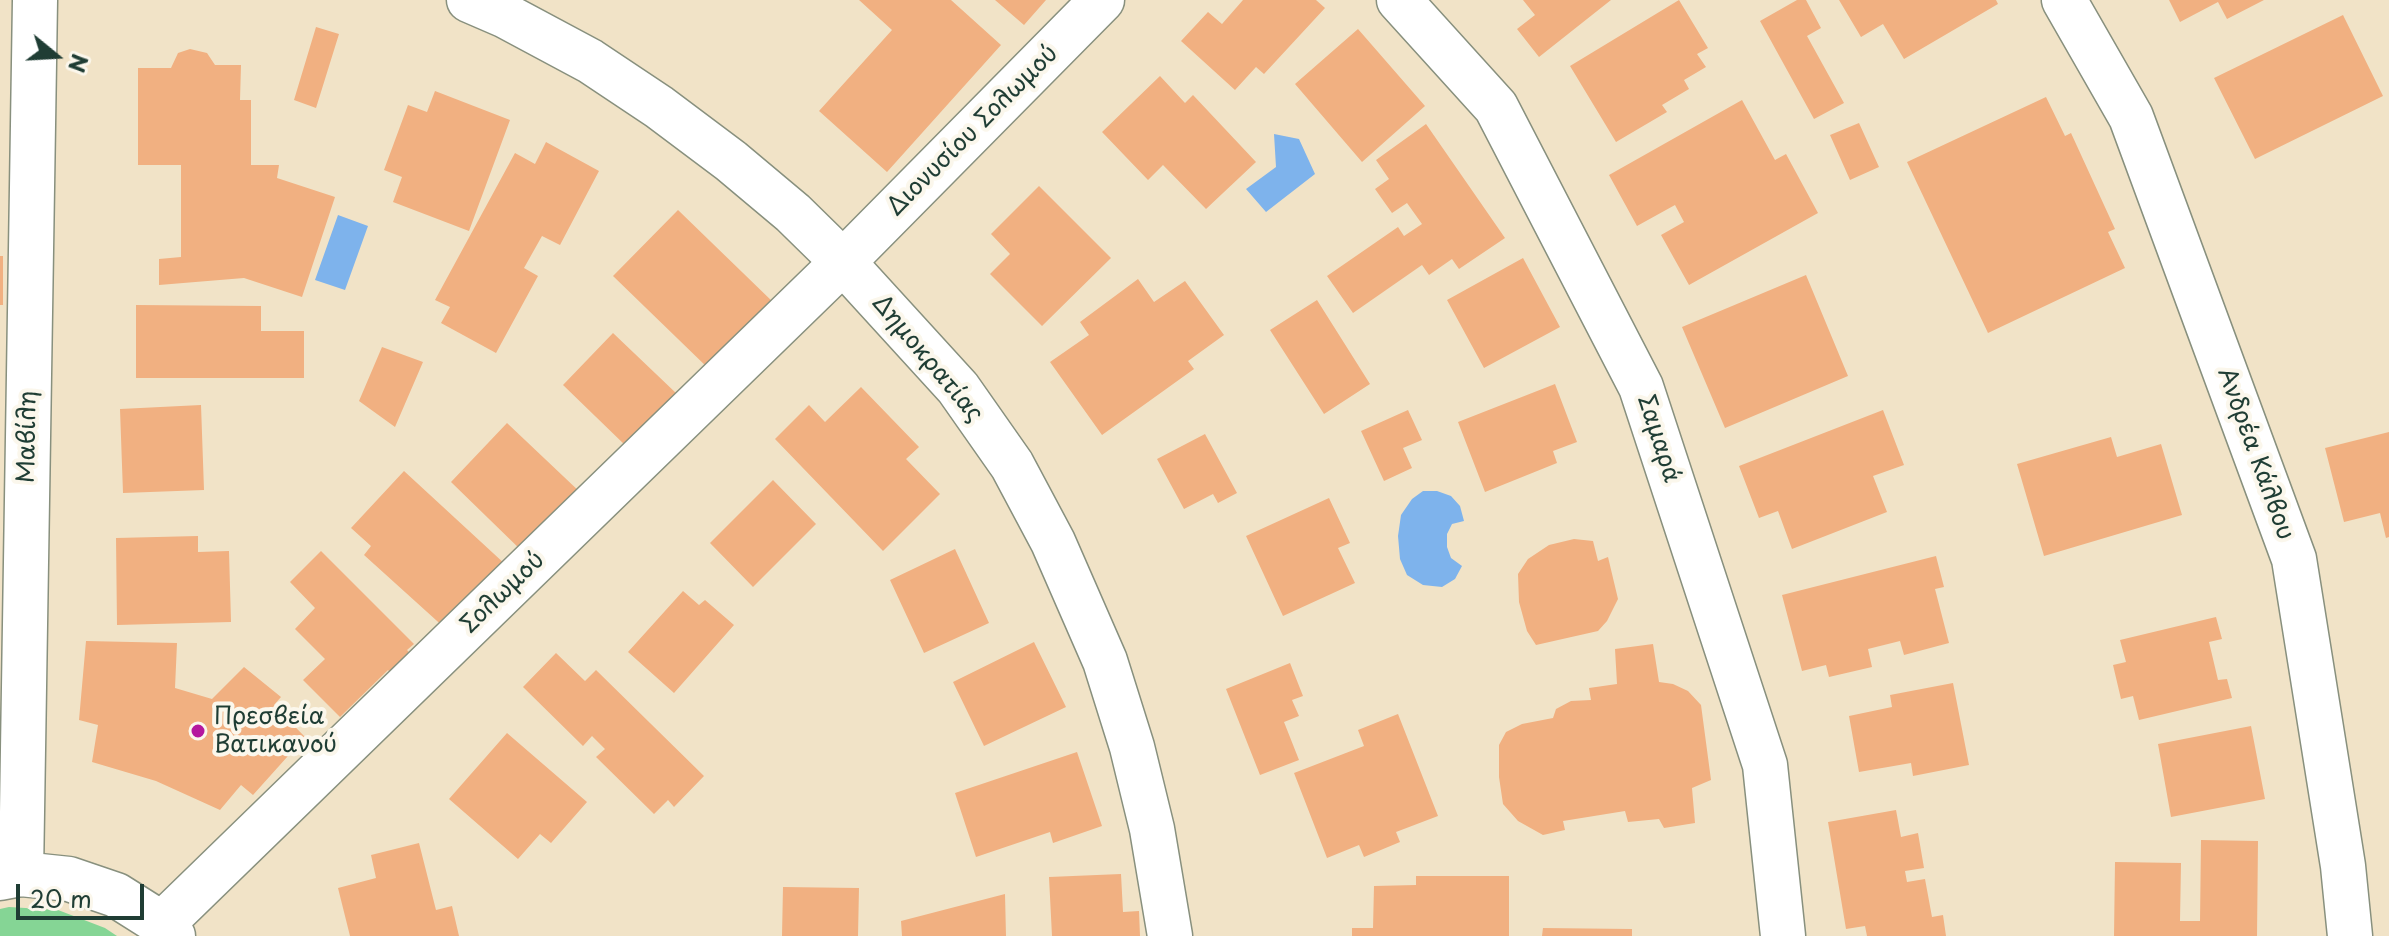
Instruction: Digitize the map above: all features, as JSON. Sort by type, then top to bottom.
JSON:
[{"type":"street","name":"Μαβίλη","points":[[10,876],[13,500],[35,0]]},
{"type":"street","name":"Δημοκρατίας","points":[[469,0],[590,61],[731,161],[793,213],[843,262],[958,388],[1012,465],[1053,542],[1105,661],[1132,747],[1152,829],[1170,936]]},
{"type":"street","name":"Διονυσίου Σολωμού","points":[[843,262],[1102,0]]},
{"type":"street","name":"Σαμαρά","points":[[1399,0],[1496,107],[1641,387],[1765,765],[1783,936]]},
{"type":"street","name":"Ανδρέα Κάλβου","points":[[2064,0],[2131,117],[2294,559],[2343,866],[2350,936]]},
{"type":"street","name":"Σολωμού","points":[[167,930],[843,262]]},
{"type":"street","points":[[10,876],[69,879],[116,895],[167,930]]},
{"type":"green space","points":[[0,909],[58,910],[105,928],[117,936],[0,936]]},
{"type":"water","points":[[1274,134],[1299,139],[1315,174],[1266,212],[1246,189],[1276,167]]},
{"type":"water","points":[[338,215],[368,226],[345,290],[315,280]]},
{"type":"water","points":[[1423,491],[1437,491],[1451,496],[1460,506],[1464,521],[1452,524],[1447,534],[1451,558],[1462,566],[1455,579],[1442,587],[1423,585],[1407,575],[1400,559],[1398,536],[1401,515],[1412,499]]},
{"type":"building","points":[[859,0],[951,0],[1001,45],[887,172],[819,111],[892,30]]},
{"type":"building","points":[[995,0],[1046,0],[1024,25]]},
{"type":"building","points":[[1243,0],[1316,0],[1325,8],[1264,74],[1256,67],[1235,90],[1181,41],[1208,12],[1222,24]]},
{"type":"building","points":[[1523,0],[1611,0],[1539,57],[1517,29],[1535,15]]},
{"type":"building","points":[[1679,0],[1708,48],[1697,54],[1706,67],[1684,80],[1689,89],[1662,105],[1667,112],[1616,142],[1570,66]]},
{"type":"building","points":[[1797,0],[1806,0],[1821,28],[1807,36],[1844,103],[1814,119],[1760,21]]},
{"type":"building","points":[[1839,0],[1996,0],[1998,4],[1904,59],[1883,24],[1861,37]]},
{"type":"building","points":[[2169,0],[2264,0],[2227,19],[2218,2],[2180,22]]},
{"type":"building","points":[[2343,15],[2383,96],[2255,159],[2214,78]]},
{"type":"building","points":[[316,27],[339,34],[316,108],[294,100]]},
{"type":"building","points":[[1358,29],[1425,106],[1362,162],[1295,84]]},
{"type":"building","points":[[190,49],[207,53],[215,65],[241,65],[240,100],[251,100],[251,165],[279,165],[277,178],[335,197],[302,297],[244,278],[159,285],[159,259],[181,257],[181,165],[138,165],[138,68],[171,68],[178,53]]},
{"type":"building","points":[[1160,76],[1185,103],[1193,95],[1256,162],[1206,209],[1163,165],[1148,180],[1102,132]]},
{"type":"building","points":[[435,91],[510,120],[469,231],[393,202],[402,177],[384,170],[408,105],[427,112]]},
{"type":"building","points":[[2046,97],[2065,136],[2071,133],[2115,229],[2108,232],[2125,268],[1988,333],[1907,162]]},
{"type":"building","points":[[1742,100],[1775,160],[1786,154],[1818,213],[1689,285],[1661,235],[1684,222],[1675,205],[1637,226],[1609,175]]},
{"type":"building","points":[[1859,123],[1879,167],[1850,180],[1830,135]]},
{"type":"building","points":[[1426,124],[1505,238],[1459,269],[1452,259],[1429,275],[1422,265],[1353,313],[1327,276],[1398,227],[1404,236],[1422,224],[1407,203],[1392,213],[1375,189],[1389,179],[1376,160]]},
{"type":"building","points":[[546,142],[599,171],[560,245],[542,236],[524,268],[538,276],[496,353],[441,323],[450,307],[435,300],[515,153],[535,164]]},
{"type":"building","points":[[1039,186],[1111,258],[1042,326],[990,274],[1010,254],[991,234]]},
{"type":"building","points":[[678,210],[775,304],[710,370],[613,276]]},
{"type":"building","points":[[0,256],[3,256],[3,305],[0,305]]},
{"type":"building","points":[[1523,258],[1560,327],[1484,368],[1447,300]]},
{"type":"building","points":[[1806,275],[1848,376],[1725,428],[1682,327]]},
{"type":"building","points":[[1138,279],[1154,302],[1185,281],[1224,335],[1188,361],[1194,369],[1102,435],[1050,362],[1089,335],[1080,322]]},
{"type":"building","points":[[1317,300],[1370,384],[1324,414],[1270,330]]},
{"type":"building","points":[[136,305],[261,306],[261,331],[304,331],[304,378],[136,378]]},
{"type":"building","points":[[613,333],[677,394],[627,447],[563,385]]},
{"type":"building","points":[[382,347],[423,362],[395,427],[359,401]]},
{"type":"building","points":[[1555,384],[1577,442],[1553,451],[1557,463],[1485,492],[1458,422]]},
{"type":"building","points":[[861,387],[919,447],[906,459],[940,494],[883,551],[775,439],[809,405],[825,422]]},
{"type":"building","points":[[201,405],[204,490],[123,493],[120,409]]},
{"type":"building","points":[[1408,410],[1422,440],[1403,448],[1412,468],[1384,481],[1361,431]]},
{"type":"building","points":[[1883,410],[1904,465],[1873,476],[1887,512],[1792,549],[1778,511],[1759,518],[1739,466]]},
{"type":"building","points":[[507,423],[582,494],[525,554],[451,482]]},
{"type":"building","points":[[2389,432],[2389,537],[2386,538],[2380,513],[2344,522],[2325,448]]},
{"type":"building","points":[[1205,434],[1237,493],[1218,503],[1213,494],[1184,509],[1157,459]]},
{"type":"building","points":[[2111,437],[2117,457],[2161,444],[2182,515],[2044,556],[2017,464]]},
{"type":"building","points":[[404,471],[506,565],[447,630],[364,555],[371,546],[351,528]]},
{"type":"building","points":[[773,480],[816,524],[753,587],[710,543]]},
{"type":"building","points":[[1329,498],[1350,543],[1338,548],[1355,583],[1283,616],[1246,536]]},
{"type":"building","points":[[198,536],[198,552],[229,551],[231,622],[117,625],[116,538]]},
{"type":"building","points":[[1574,539],[1593,541],[1598,561],[1608,557],[1618,599],[1598,631],[1536,645],[1527,631],[1519,602],[1518,574],[1528,559],[1549,545]]},
{"type":"building","points":[[955,549],[989,623],[924,653],[890,580]]},
{"type":"building","points":[[321,551],[414,644],[407,650],[416,660],[397,680],[388,670],[340,717],[303,680],[325,659],[295,629],[315,608],[290,582]]},
{"type":"building","points":[[1936,556],[1944,587],[1935,589],[1949,643],[1904,655],[1900,641],[1868,649],[1872,667],[1829,677],[1826,665],[1802,671],[1782,595]]},
{"type":"building","points":[[683,591],[699,605],[705,600],[734,625],[674,693],[628,652]]},
{"type":"building","points":[[2216,617],[2222,639],[2209,642],[2218,680],[2227,679],[2232,698],[2139,720],[2133,696],[2121,699],[2113,665],[2126,662],[2120,640]]},
{"type":"building","name":"Πρεσβεία Βατικανού","points":[[86,641],[177,643],[175,688],[212,699],[244,667],[281,697],[274,705],[305,737],[253,795],[241,785],[220,810],[156,781],[92,762],[98,725],[79,720]]},
{"type":"building","points":[[1034,642],[1066,707],[984,746],[953,682]]},
{"type":"building","points":[[1653,644],[1659,682],[1688,691],[1701,705],[1711,780],[1692,788],[1695,823],[1664,828],[1659,819],[1628,822],[1625,811],[1563,821],[1565,830],[1543,835],[1518,821],[1503,804],[1499,777],[1499,745],[1506,732],[1522,724],[1553,718],[1556,709],[1571,701],[1591,700],[1589,688],[1617,684],[1615,649]]},
{"type":"building","points":[[556,653],[585,681],[596,670],[704,776],[674,807],[668,800],[654,814],[596,757],[605,749],[592,736],[583,746],[523,687]]},
{"type":"building","points":[[1290,663],[1303,696],[1292,700],[1299,716],[1284,722],[1299,760],[1260,775],[1226,689]]},
{"type":"building","points":[[1953,683],[1969,765],[1913,776],[1911,763],[1859,772],[1849,716],[1892,707],[1890,695]]},
{"type":"building","points":[[1398,714],[1438,816],[1396,832],[1400,842],[1364,857],[1359,845],[1327,858],[1294,773],[1364,746],[1358,730]]},
{"type":"building","points":[[2251,726],[2265,799],[2171,817],[2158,744]]},
{"type":"building","points":[[507,733],[587,802],[551,843],[540,834],[518,859],[449,799]]},
{"type":"building","points":[[1077,752],[1102,826],[1053,843],[1050,832],[976,857],[955,793]]},
{"type":"building","points":[[1896,810],[1901,837],[1918,833],[1924,868],[1905,871],[1907,882],[1925,879],[1932,917],[1943,915],[1946,936],[1867,936],[1865,926],[1846,929],[1828,822]]},
{"type":"building","points":[[2201,840],[2258,841],[2257,936],[2114,936],[2115,862],[2181,863],[2180,921],[2200,921]]},
{"type":"building","points":[[419,843],[436,910],[452,906],[459,936],[350,936],[338,888],[376,878],[371,855]]},
{"type":"building","points":[[1121,874],[1123,912],[1139,911],[1140,936],[1052,936],[1049,877]]},
{"type":"building","points":[[1416,876],[1509,876],[1509,936],[1352,936],[1352,928],[1373,928],[1374,886],[1416,885]]},
{"type":"building","points":[[783,887],[859,888],[858,936],[782,936]]},
{"type":"building","points":[[1005,894],[1006,936],[902,936],[901,921]]},
{"type":"building","points":[[1543,928],[1632,929],[1632,936],[1542,936]]},
{"type":"place","name":"Πρεσβεία Βατικανού","points":[[198,731]]}]
